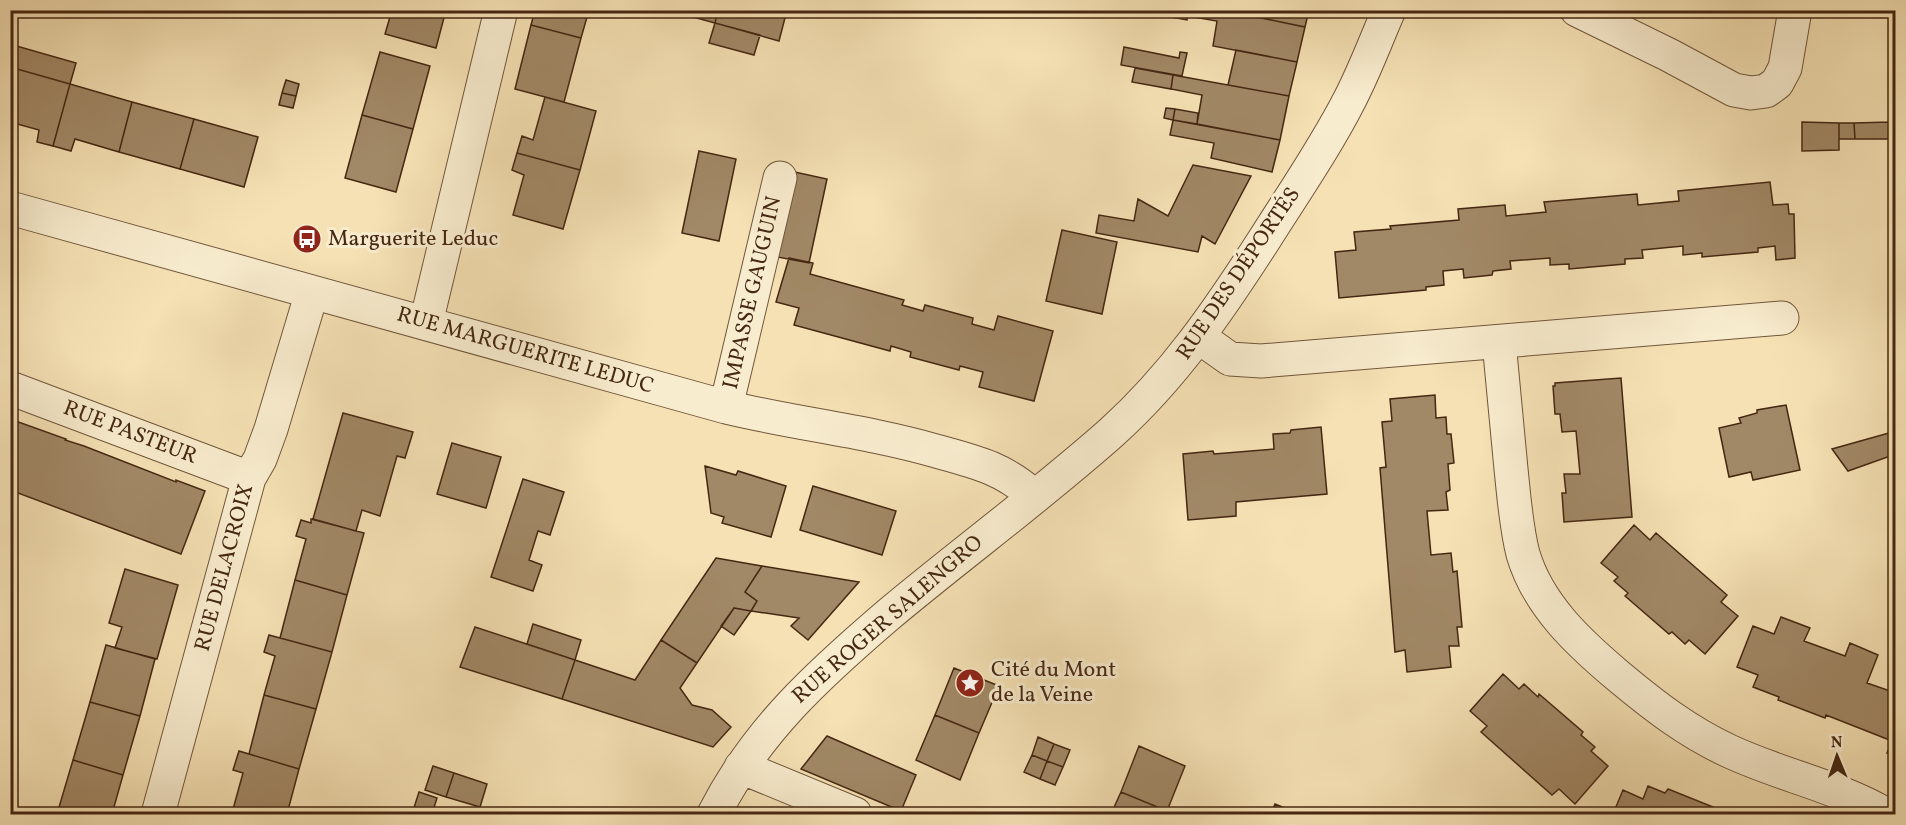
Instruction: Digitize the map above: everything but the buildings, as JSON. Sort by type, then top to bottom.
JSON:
[{"type":"street","points":[[426,323],[501,10]]},
{"type":"street","name":"RUE DES DÉPORTÉS","points":[[1034,496],[1113,431],[1167,375],[1218,311],[1320,152],[1350,98],[1389,10]]},
{"type":"street","points":[[1578,10],[1734,90],[1751,93],[1766,91],[1777,83],[1785,68],[1795,10]]},
{"type":"street","name":"IMPASSE GAUGUIN","points":[[726,407],[780,178]]},
{"type":"street","name":"RUE MARGUERITE LEDUC","points":[[10,208],[726,407],[759,415],[882,436],[970,460],[1017,480],[1034,496]]},
{"type":"street","name":"RUE DELACROIX","points":[[158,814],[249,478],[260,459],[271,429],[312,292]]},
{"type":"street","points":[[1199,337],[1230,358],[1244,361],[1782,318]]},
{"type":"street","points":[[1498,342],[1516,511],[1523,554],[1538,589],[1569,632],[1661,712],[1684,727],[1732,753],[1857,800],[1885,814]]},
{"type":"street","name":"RUE PASTEUR","points":[[10,387],[249,478]]},
{"type":"street","name":"RUE ROGER SALENGRO","points":[[714,814],[741,767],[772,725],[828,667],[1034,496]]},
{"type":"street","points":[[741,767],[855,814]]},
{"type":"place","name":"Marguerite Leduc","points":[[307,239]]},
{"type":"place","name":"Cité du Mont de la Veine","points":[[970,683]]}]
